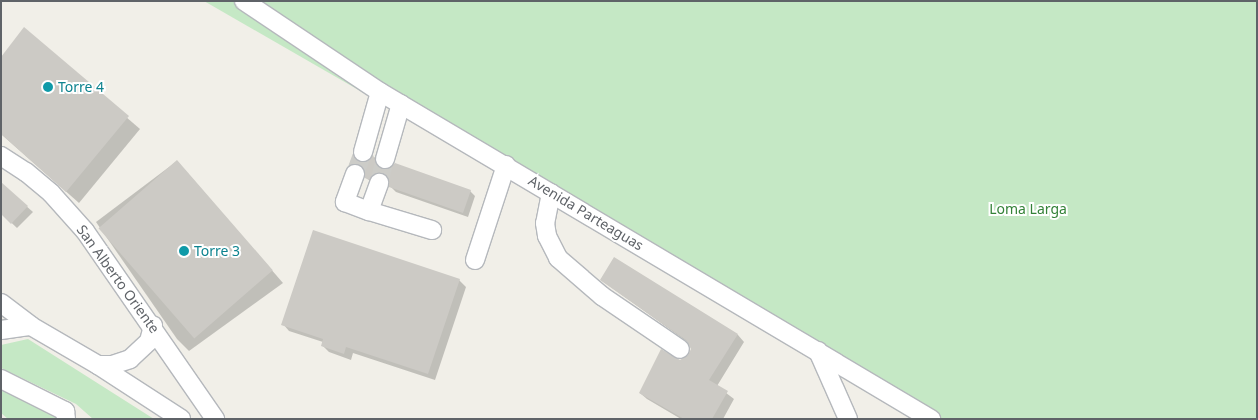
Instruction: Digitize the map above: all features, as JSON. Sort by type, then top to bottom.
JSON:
[{"type":"street","name":"Avenida Parteaguas","points":[[244,1],[380,92],[506,165],[931,419]]},
{"type":"street","points":[[363,152],[380,92]]},
{"type":"street","points":[[385,159],[401,104]]},
{"type":"street","name":"San Alberto Oriente","points":[[1,156],[26,172],[51,193],[85,231],[153,326],[215,419]]},
{"type":"street","points":[[475,260],[506,165]]},
{"type":"street","points":[[355,174],[345,202],[432,230]]},
{"type":"street","points":[[369,211],[378,183]]},
{"type":"street","points":[[551,193],[545,223],[548,236],[558,258],[602,296],[680,349]]},
{"type":"street","points":[[1,303],[31,326],[98,365],[181,419]]},
{"type":"street","points":[[1,330],[31,326]]},
{"type":"street","points":[[98,365],[112,365],[130,359],[149,340],[153,326]]},
{"type":"street","points":[[818,351],[848,419]]},
{"type":"street","points":[[1,379],[65,411],[66,419]]},
{"type":"green space","name":"Loma Larga","points":[[204,1],[1257,1],[1257,419],[934,419],[819,355]]},
{"type":"green space","points":[[28,339],[154,419],[93,419],[76,404],[1,368],[1,345]]},
{"type":"green space","points":[[1,387],[55,413],[59,419],[8,419],[1,413]]},
{"type":"building","name":"Torre 4","points":[[24,27],[129,116],[66,192],[1,134],[1,57]]},
{"type":"building","points":[[353,155],[360,162],[365,162],[373,155],[377,166],[382,169],[388,169],[395,163],[471,190],[463,213],[389,187],[387,177],[382,173],[373,175],[369,180],[365,178],[363,167],[358,164],[349,165]]},
{"type":"building","name":"Torre 3","points":[[177,160],[273,270],[194,338],[99,228]]},
{"type":"building","points":[[1,182],[28,206],[11,224],[1,214]]},
{"type":"building","points":[[313,230],[460,279],[428,374],[346,347],[344,354],[321,346],[323,339],[281,325]]},
{"type":"building","points":[[614,257],[738,334],[709,380],[728,391],[712,419],[684,419],[639,393],[661,349],[680,360],[688,355],[691,349],[686,340],[600,280]]},
{"type":"tunnel","points":[[355,174],[363,152]]},
{"type":"tunnel","points":[[379,183],[385,159]]},
{"type":"place","name":"Torre 4","points":[[48,87]]},
{"type":"place","name":"Torre 3","points":[[184,251]]}]
